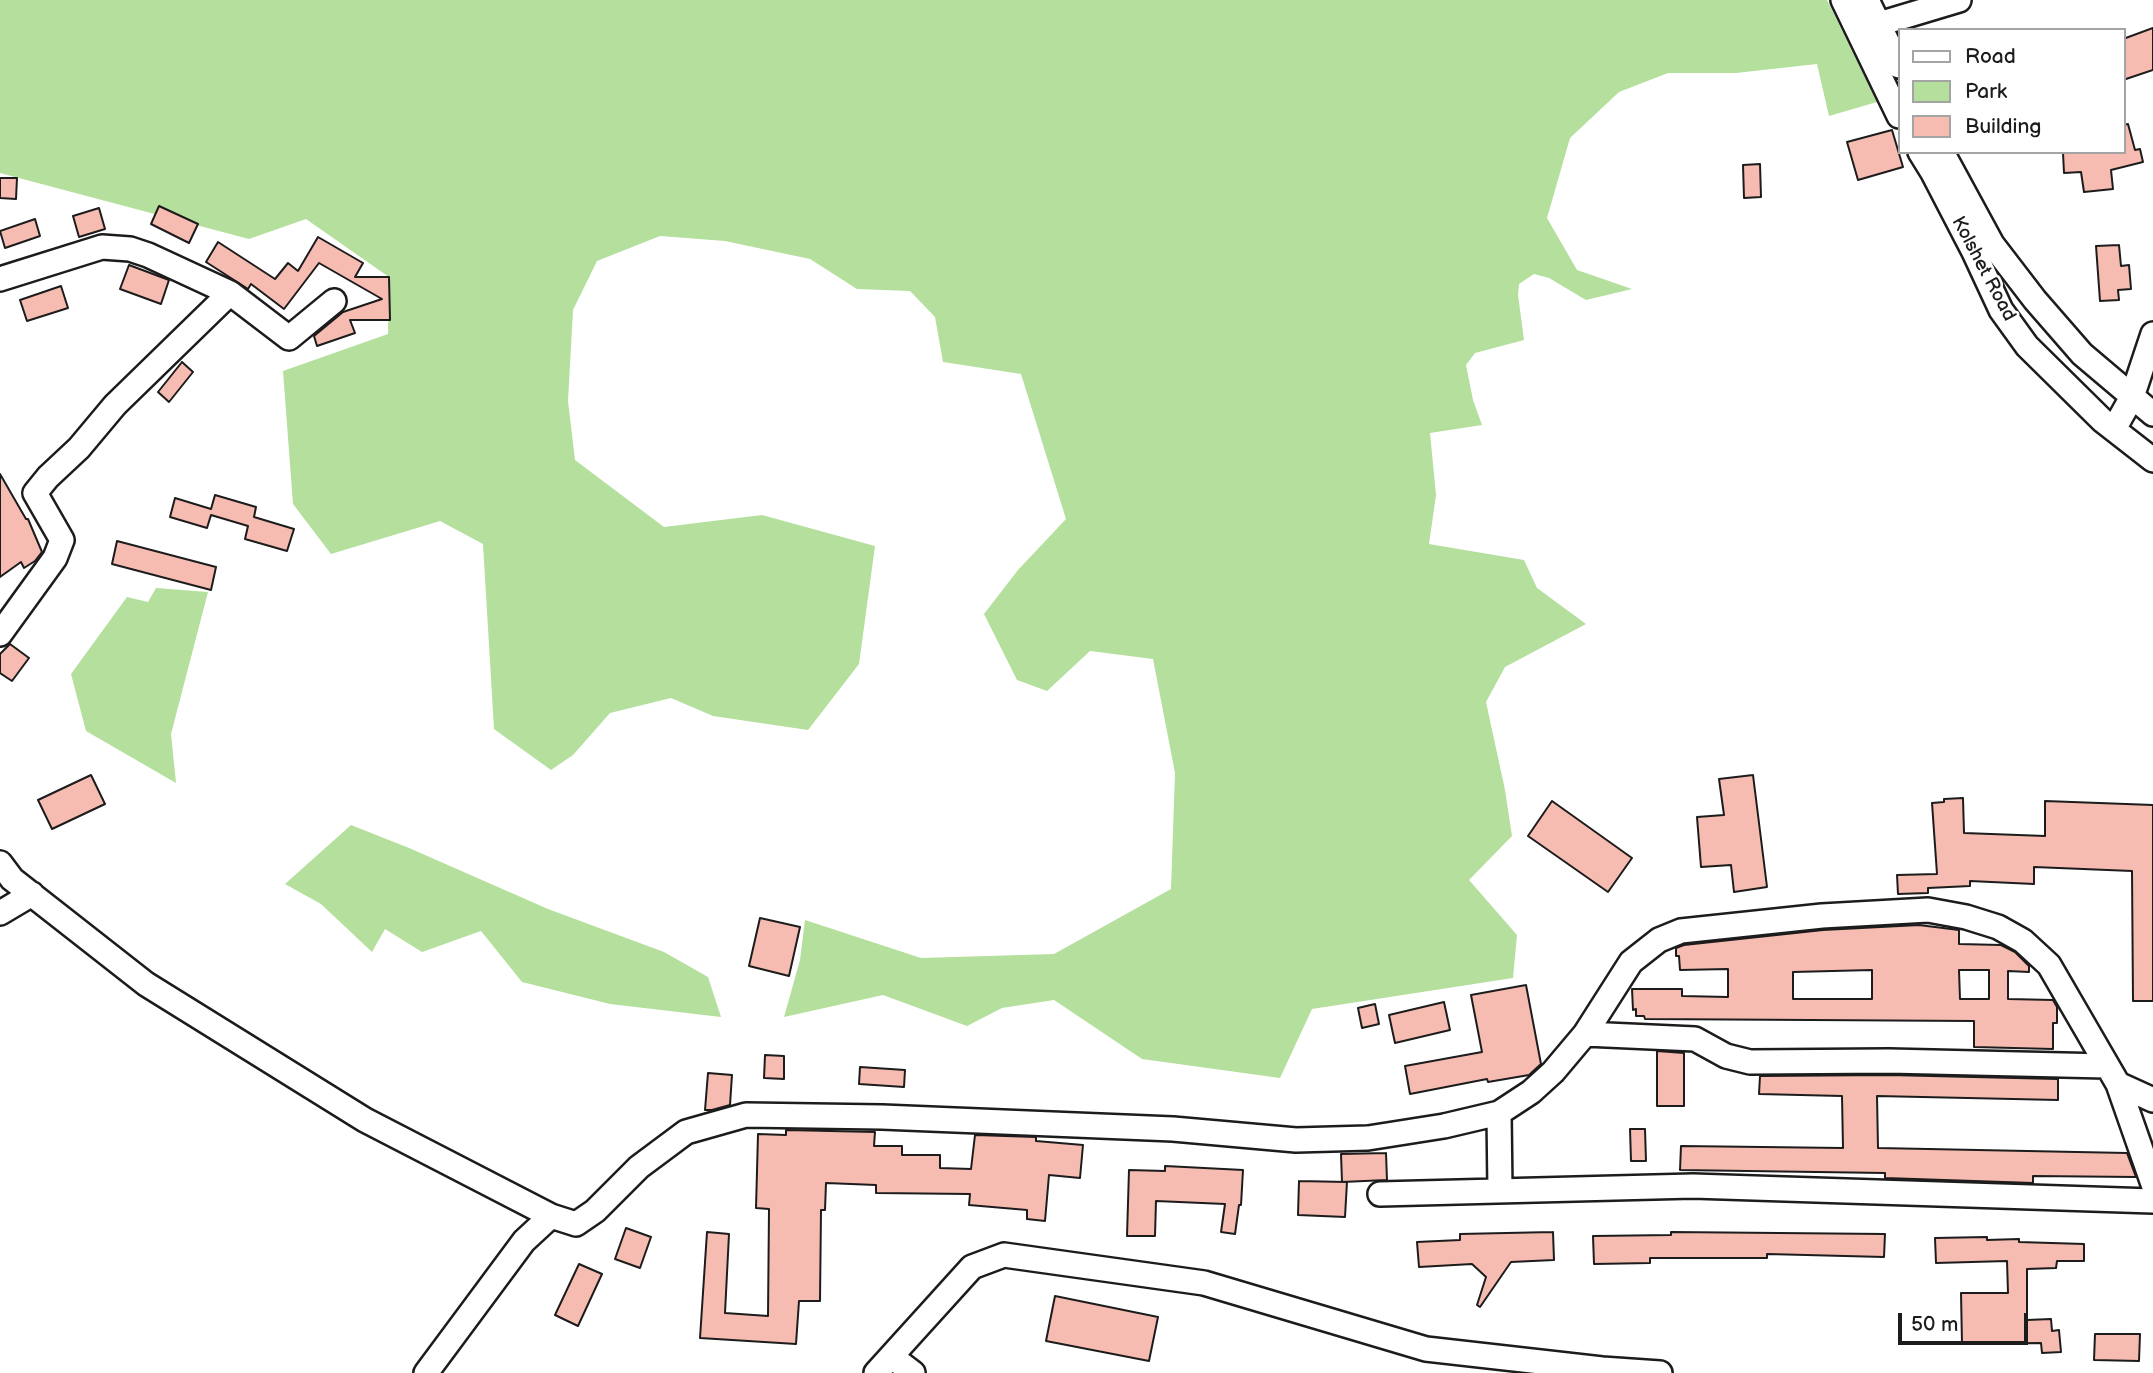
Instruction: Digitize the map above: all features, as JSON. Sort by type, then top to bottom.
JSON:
[{"type":"street","points":[[1843,0],[1898,65]]},
{"type":"street","points":[[1867,0],[1870,29],[1898,113]]},
{"type":"street","points":[[1870,29],[1959,0]]},
{"type":"street","name":"Kolshet Road","points":[[1921,154],[1983,248],[2035,300],[2082,354],[2153,414]]},
{"type":"street","name":"Kolshet Road","points":[[1943,154],[1983,248],[2001,310],[2026,346],[2103,421],[2153,460]]},
{"type":"street","points":[[0,279],[102,247],[130,249],[230,293],[289,338],[334,301]]},
{"type":"street","points":[[0,634],[55,558],[62,540],[35,493],[115,405],[230,293]]},
{"type":"street","points":[[2114,429],[2132,397],[2153,334]]},
{"type":"street","points":[[0,863],[12,879],[146,984],[203,1020],[365,1120],[551,1216],[576,1224],[595,1211],[639,1167],[686,1132],[746,1115],[882,1116],[1173,1129],[1296,1140],[1368,1138],[1444,1126],[1499,1113],[1531,1092],[1553,1072],[1585,1034],[1631,962],[1659,940],[1681,931],[1822,916],[1928,910],[1966,917],[1998,927],[2023,940],[2049,965],[2112,1075],[2153,1184]]},
{"type":"street","points":[[0,913],[32,894]]},
{"type":"street","points":[[1585,1034],[1695,1039],[1726,1056],[1750,1062],[1889,1061],[2112,1075],[2153,1100]]},
{"type":"street","points":[[1499,1113],[1500,1191]]},
{"type":"street","points":[[1380,1194],[1693,1186],[2153,1201]]},
{"type":"street","points":[[426,1373],[524,1241],[551,1216]]},
{"type":"street","points":[[913,1373],[884,1365],[971,1267],[1004,1255],[1204,1283],[1426,1349],[1660,1373]]},
{"type":"green space","points":[[0,0],[1827,0],[1877,102],[1829,116],[1817,64],[1736,73],[1668,73],[1619,92],[1570,138],[1547,218],[1577,270],[1632,289],[1586,300],[1549,278],[1534,274],[1519,284],[1524,340],[1475,353],[1466,365],[1473,400],[1482,425],[1430,433],[1436,495],[1429,544],[1524,560],[1537,588],[1586,624],[1505,667],[1486,702],[1512,836],[1469,880],[1517,935],[1513,978],[1312,1009],[1280,1078],[1142,1059],[1054,1000],[1002,1008],[967,1026],[883,995],[784,1017],[800,960],[805,920],[921,958],[1054,954],[1171,889],[1175,773],[1153,659],[1090,651],[1047,691],[1017,680],[984,614],[1018,570],[1066,519],[1021,374],[943,362],[935,317],[910,291],[857,289],[810,259],[725,241],[660,236],[597,261],[573,310],[568,401],[575,460],[664,527],[762,515],[875,546],[859,664],[808,730],[713,716],[671,698],[610,713],[573,755],[551,770],[494,729],[483,544],[440,521],[331,554],[293,504],[283,371],[388,334],[389,277],[306,219],[249,239],[0,173]]},
{"type":"green space","points":[[156,588],[208,592],[171,734],[176,783],[86,731],[71,674],[127,597],[148,602]]},
{"type":"green space","points":[[351,825],[548,909],[664,952],[708,977],[721,1017],[610,1004],[522,982],[481,931],[422,952],[385,929],[372,952],[321,904],[285,884]]},
{"type":"building","points":[[2153,28],[2153,70],[2125,79],[2125,38]]},
{"type":"building","points":[[2128,124],[2135,150],[2140,149],[2143,162],[2111,170],[2113,189],[2084,192],[2081,172],[2064,173],[2063,154],[2125,154],[2125,125]]},
{"type":"building","points":[[1892,130],[1903,167],[1858,180],[1847,142]]},
{"type":"building","points":[[1760,164],[1761,197],[1744,198],[1743,165]]},
{"type":"building","points":[[0,178],[17,178],[16,199],[0,198]]},
{"type":"building","points":[[159,206],[198,224],[189,243],[151,224]]},
{"type":"building","points":[[99,208],[105,229],[79,237],[73,216]]},
{"type":"building","points":[[35,219],[40,236],[5,248],[0,231]]},
{"type":"building","points":[[318,237],[363,263],[355,277],[389,277],[390,320],[350,320],[355,333],[317,346],[314,336],[343,312],[382,299],[319,263],[284,309],[251,284],[248,289],[206,262],[218,242],[275,279],[288,263],[298,271]]},
{"type":"building","points":[[2119,245],[2121,266],[2129,265],[2131,289],[2118,290],[2119,300],[2100,301],[2096,246]]},
{"type":"building","points":[[129,265],[169,280],[161,304],[120,289]]},
{"type":"building","points":[[61,286],[68,308],[27,321],[20,300]]},
{"type":"building","points":[[182,362],[193,372],[169,402],[158,392]]},
{"type":"building","points":[[0,474],[28,519],[42,552],[24,568],[21,562],[0,577]]},
{"type":"building","points":[[215,495],[256,507],[254,517],[294,529],[287,551],[245,539],[248,526],[211,515],[207,528],[170,517],[175,498],[211,509]]},
{"type":"building","points":[[117,541],[216,567],[211,590],[112,564]]},
{"type":"building","points":[[10,644],[29,658],[12,681],[0,673],[0,654]]},
{"type":"building","points":[[91,775],[105,804],[52,829],[38,800]]},
{"type":"building","points":[[1753,775],[1767,887],[1734,892],[1731,865],[1701,867],[1697,817],[1724,815],[1719,779]]},
{"type":"building","points":[[1963,798],[1964,833],[2045,836],[2045,801],[2153,805],[2153,1001],[2133,1001],[2132,871],[2034,867],[2034,884],[1970,881],[1970,886],[1928,888],[1928,893],[1898,894],[1897,875],[1937,874],[1932,803]]},
{"type":"building","points":[[1552,801],[1632,858],[1608,892],[1528,836]]},
{"type":"building","points":[[760,918],[800,927],[789,976],[749,966]]},
{"type":"building","points":[[1919,925],[1959,930],[1959,944],[2001,945],[2015,952],[2029,966],[2029,972],[2008,971],[2008,999],[2053,1000],[2057,1007],[2057,1023],[2053,1023],[2053,1049],[1974,1047],[1974,1021],[1645,1019],[1644,1016],[1636,1016],[1636,1009],[1633,1010],[1632,989],[1682,989],[1682,996],[1728,997],[1728,969],[1680,970],[1676,948],[1823,930]],"holes":[[[1872,970],[1872,999],[1793,999],[1793,972]],[[1959,970],[1989,970],[1989,999],[1960,999]]]},
{"type":"building","points":[[1526,985],[1541,1064],[1529,1075],[1488,1082],[1487,1079],[1410,1094],[1405,1066],[1482,1052],[1471,995]]},
{"type":"building","points":[[1444,1002],[1450,1030],[1395,1043],[1389,1015]]},
{"type":"building","points":[[1375,1004],[1379,1024],[1362,1028],[1358,1008]]},
{"type":"building","points":[[1657,1051],[1684,1053],[1684,1106],[1657,1106]]},
{"type":"building","points":[[765,1055],[784,1056],[784,1079],[764,1078]]},
{"type":"building","points":[[860,1067],[905,1070],[904,1087],[859,1084]]},
{"type":"building","points":[[708,1073],[732,1075],[730,1105],[705,1110]]},
{"type":"building","points":[[1889,1075],[2058,1079],[2058,1100],[1877,1096],[1878,1148],[2127,1153],[2136,1177],[2033,1176],[2033,1183],[1885,1178],[1885,1173],[1680,1170],[1681,1146],[1843,1148],[1842,1096],[1759,1094],[1760,1076]]},
{"type":"building","points":[[1630,1129],[1645,1129],[1646,1161],[1631,1161]]},
{"type":"building","points":[[786,1130],[875,1132],[874,1146],[902,1146],[902,1155],[940,1155],[940,1168],[971,1169],[975,1135],[1036,1137],[1036,1141],[1083,1145],[1080,1178],[1049,1175],[1045,1221],[1027,1219],[1027,1210],[969,1205],[970,1194],[876,1193],[876,1185],[826,1183],[825,1210],[821,1210],[820,1301],[799,1301],[796,1344],[700,1338],[707,1232],[729,1234],[725,1313],[768,1316],[769,1209],[756,1208],[758,1134],[786,1135]]},
{"type":"building","points":[[1386,1153],[1387,1180],[1342,1182],[1341,1154]]},
{"type":"building","points":[[1165,1166],[1243,1170],[1241,1205],[1235,1234],[1221,1232],[1225,1204],[1156,1201],[1155,1236],[1127,1236],[1129,1170],[1165,1171]]},
{"type":"building","points":[[1299,1181],[1347,1182],[1345,1217],[1298,1215]]},
{"type":"building","points":[[626,1228],[651,1237],[640,1268],[615,1259]]},
{"type":"building","points":[[1553,1232],[1554,1260],[1511,1262],[1480,1307],[1477,1305],[1486,1277],[1472,1264],[1419,1267],[1417,1242],[1460,1240],[1460,1234]]},
{"type":"building","points":[[1671,1232],[1885,1234],[1884,1257],[1767,1254],[1767,1258],[1650,1258],[1650,1263],[1594,1264],[1593,1236],[1671,1235]]},
{"type":"building","points":[[1987,1237],[1987,1240],[2019,1239],[2019,1242],[2084,1244],[2084,1261],[2057,1261],[2056,1268],[2027,1269],[2027,1320],[2051,1319],[2052,1331],[2059,1330],[2061,1352],[2042,1353],[2041,1343],[1962,1344],[1961,1293],[2008,1293],[2007,1261],[1936,1263],[1935,1238]]},
{"type":"building","points":[[579,1264],[602,1274],[578,1326],[555,1315]]},
{"type":"building","points":[[1055,1296],[1158,1317],[1149,1361],[1046,1341]]},
{"type":"building","points":[[2095,1334],[2140,1334],[2139,1361],[2094,1360]]}]
